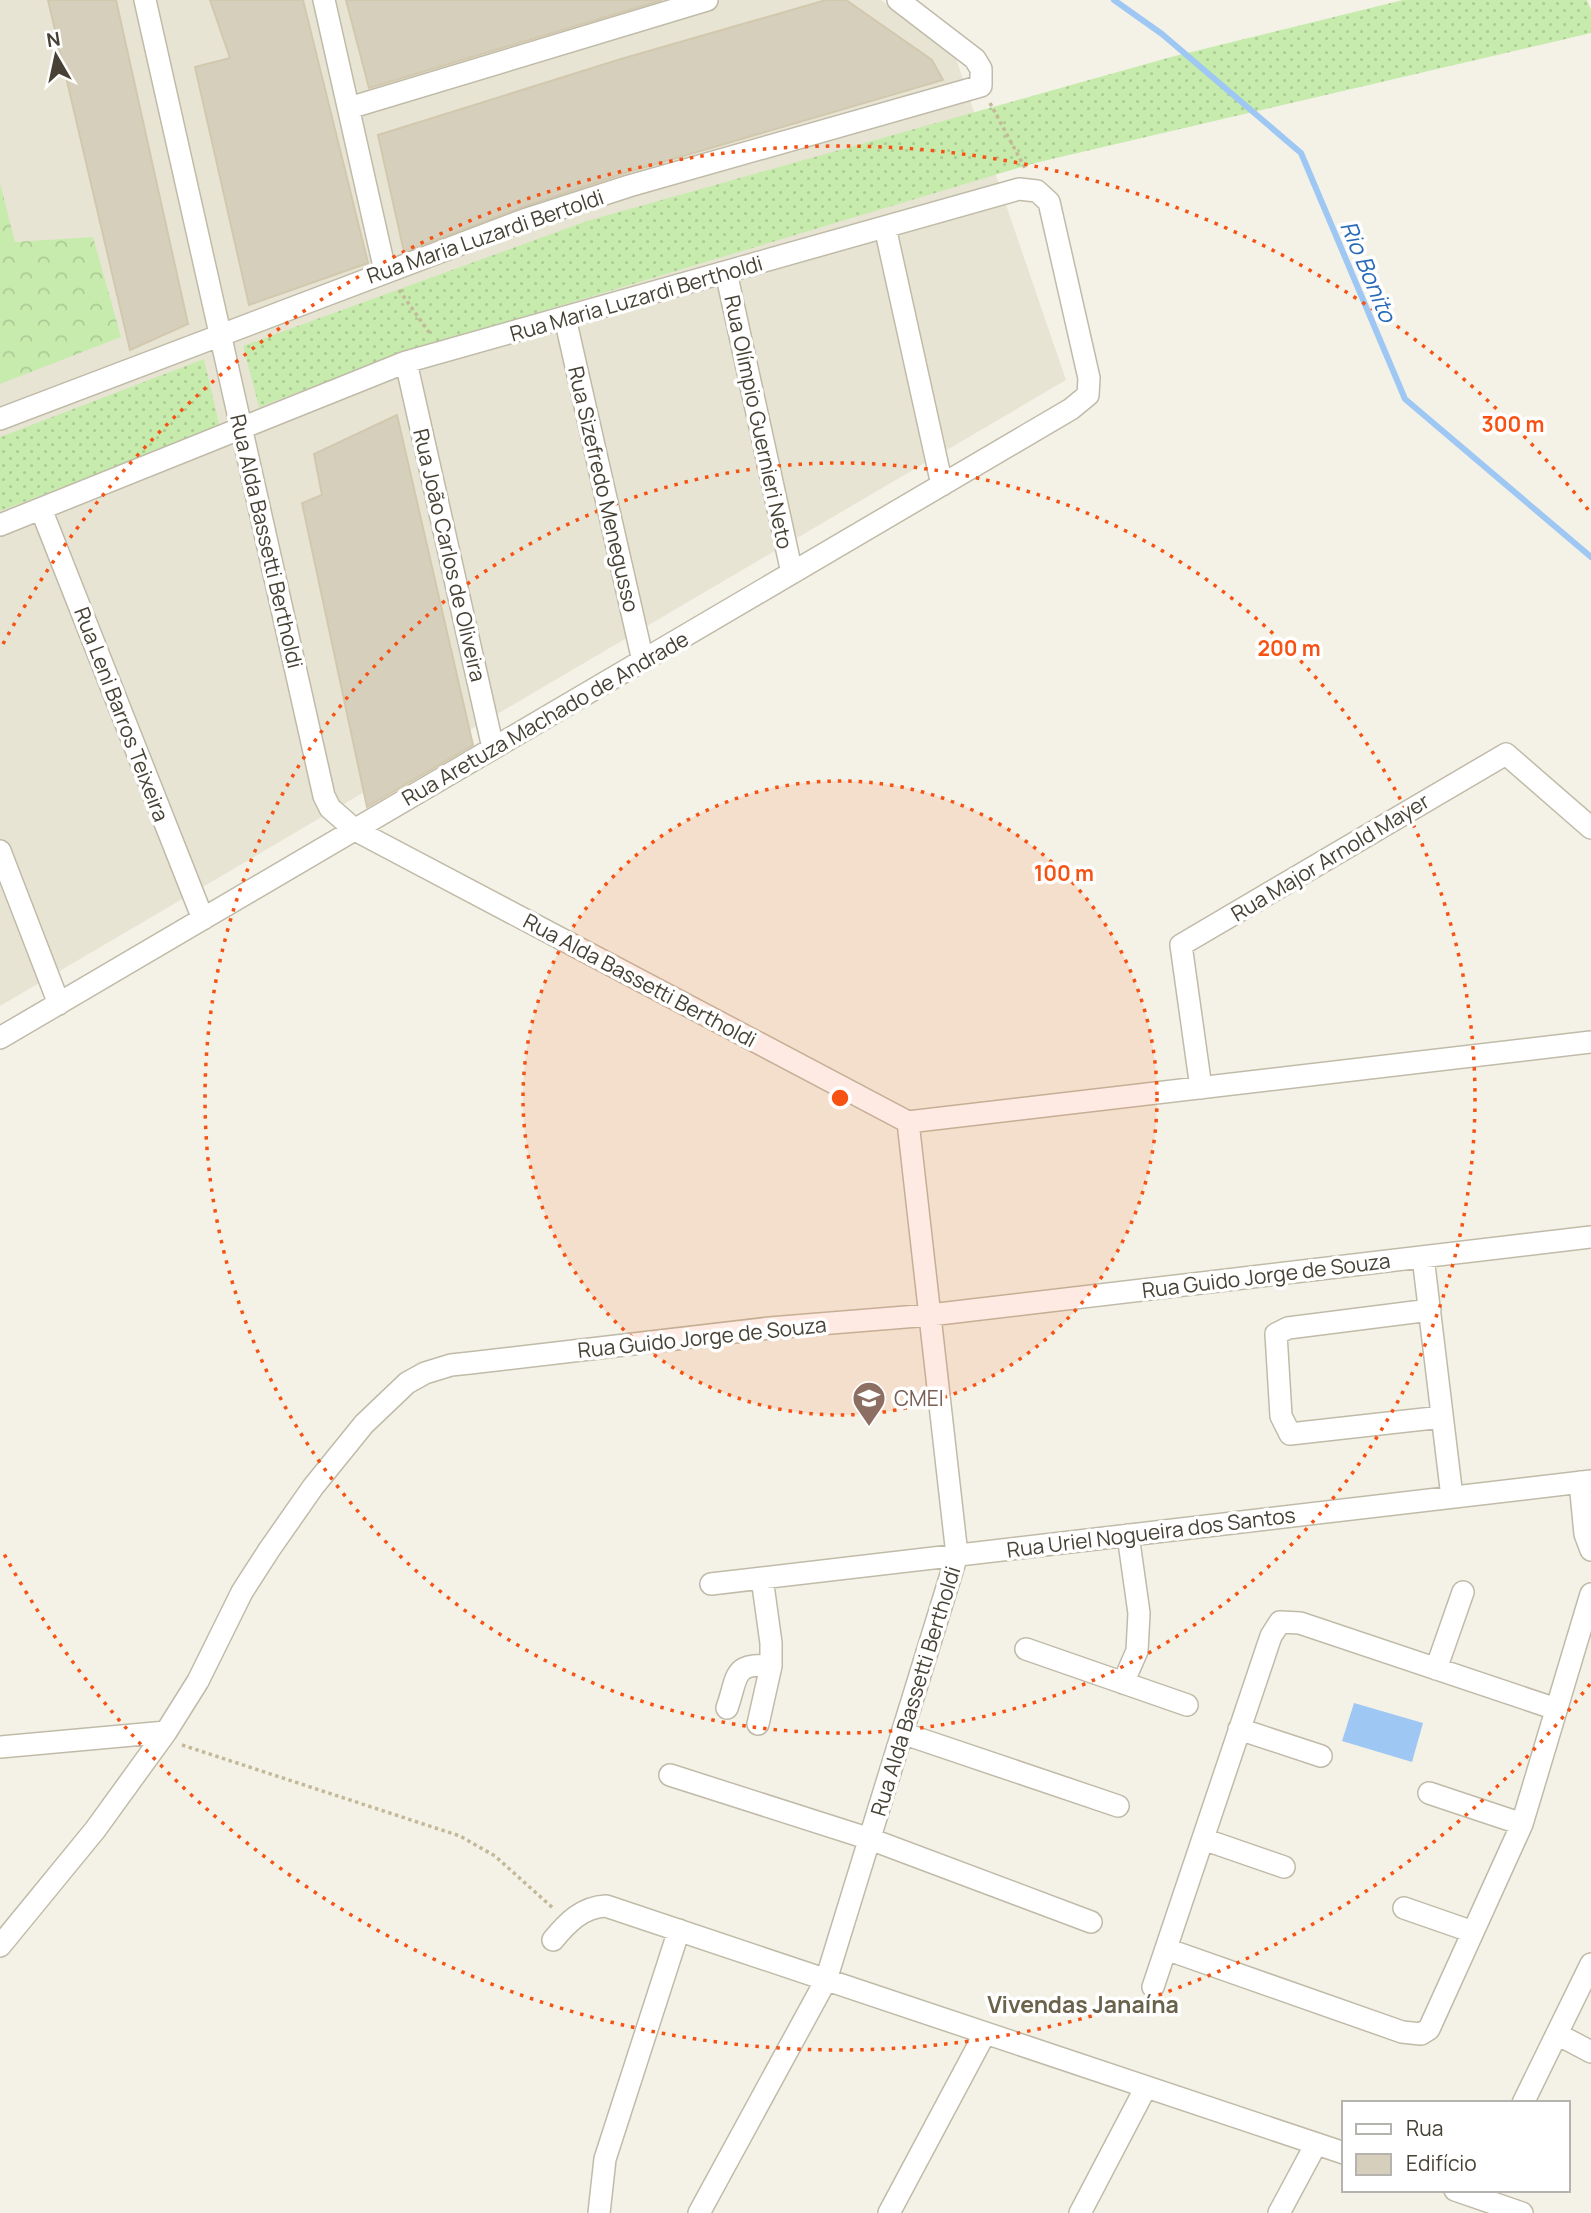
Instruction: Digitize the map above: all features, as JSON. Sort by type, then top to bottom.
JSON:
[{"type":"street","name":"Rua Alda Bassetti Bertholdi","points":[[145,0],[324,796],[330,808],[355,830],[908,1122],[957,1555],[826,1980],[699,2213]]},
{"type":"street","points":[[324,0],[385,271]]},
{"type":"street","points":[[349,108],[707,0]]},
{"type":"street","points":[[898,0],[975,59],[981,69],[981,86]]},
{"type":"street","name":"Rua Maria Luzardi Bertoldi","points":[[0,419],[385,271],[579,201],[981,86]]},
{"type":"street","name":"Rua Maria Luzardi Bertholdi","points":[[242,428],[406,362],[1019,189],[1037,191]]},
{"type":"street","name":"Rua Aretuza Machado de Andrade","points":[[0,1038],[1071,409],[1088,395],[1089,378],[1049,202],[1037,191]]},
{"type":"street","points":[[885,227],[942,485]]},
{"type":"street","name":"Rua Olímpio Guernieri Neto","points":[[726,272],[792,573]]},
{"type":"street","name":"Rua Sizefredo Menegusso","points":[[565,318],[643,660]]},
{"type":"street","name":"Rua João Carlos de Oliveira","points":[[406,362],[493,748]]},
{"type":"street","points":[[0,525],[242,428]]},
{"type":"street","name":"Rua Leni Barros Teixeira","points":[[41,509],[203,919]]},
{"type":"street","name":"Rua Major Arnold Mayer","points":[[1202,1088],[1181,945],[1506,754],[1591,828]]},
{"type":"street","points":[[0,851],[59,1004]]},
{"type":"street","points":[[908,1122],[1591,1042]]},
{"type":"street","name":"Rua Guido Jorge de Souza","points":[[0,1946],[95,1830],[166,1732],[198,1681],[242,1592],[305,1498],[388,1398],[416,1378],[451,1365],[780,1327],[930,1315],[1591,1237]]},
{"type":"street","points":[[1423,1256],[1452,1497]]},
{"type":"street","points":[[1430,1310],[1288,1328],[1276,1334],[1281,1416],[1290,1434],[1443,1417]]},
{"type":"street","points":[[1586,1481],[1585,1534],[1591,1550]]},
{"type":"street","name":"Rua Uriel Nogueira dos Santos","points":[[711,1584],[1586,1481]]},
{"type":"street","points":[[1123,1683],[1137,1651],[1139,1613],[1128,1535]]},
{"type":"street","points":[[758,1724],[771,1666],[771,1643],[762,1578]]},
{"type":"street","points":[[1436,1670],[1463,1592]]},
{"type":"street","points":[[1166,1949],[1412,2035],[1421,2034],[1434,2021],[1522,1824],[1591,1594]]},
{"type":"street","points":[[1153,1987],[1270,1636],[1280,1622],[1300,1623],[1556,1710]]},
{"type":"street","points":[[1026,1649],[1187,1704]]},
{"type":"street","points":[[727,1709],[740,1671],[748,1665],[771,1666]]},
{"type":"street","points":[[1239,1729],[1321,1756]]},
{"type":"street","points":[[0,1747],[166,1732]]},
{"type":"street","points":[[902,1733],[1118,1806]]},
{"type":"street","points":[[670,1775],[870,1839],[1091,1922]]},
{"type":"street","points":[[1429,1793],[1522,1824]]},
{"type":"street","points":[[1203,1839],[1284,1867]]},
{"type":"street","points":[[553,1940],[568,1922],[587,1909],[606,1906],[1342,2152]]},
{"type":"street","points":[[1404,1908],[1473,1932]]},
{"type":"street","points":[[599,2213],[605,2159],[679,1930]]},
{"type":"street","points":[[1524,2101],[1591,1964]]},
{"type":"street","points":[[889,2213],[985,2033]]},
{"type":"street","points":[[1557,2034],[1591,2052]]},
{"type":"street","points":[[1080,2213],[1146,2087]]},
{"type":"street","points":[[1279,2213],[1317,2144]]},
{"type":"street","points":[[1458,2192],[1475,2200],[1522,2213]]},
{"type":"path","points":[[981,86],[1037,191]]},
{"type":"path","points":[[385,271],[443,352]]},
{"type":"path","points":[[166,1732],[175,1742],[187,1749],[460,1836],[495,1856],[568,1922]]},
{"type":"shaded area","points":[[0,0],[881,0],[955,56],[1066,380],[0,1006]]},
{"type":"green space","points":[[1403,0],[1587,0],[1591,10],[1591,33],[1035,163],[400,354],[259,407],[243,346],[587,221],[1171,57]]},
{"type":"green space","points":[[0,183],[15,242],[93,237],[121,337],[0,384]]},
{"type":"green space","points":[[204,359],[220,428],[0,511],[0,437]]},
{"type":"water","points":[[1354,1703],[1423,1723],[1412,1762],[1342,1741]]},
{"type":"building","points":[[48,0],[116,0],[188,324],[130,350]]},
{"type":"building","points":[[210,0],[303,0],[368,263],[249,305],[195,67],[230,58]]},
{"type":"building","points":[[346,0],[662,0],[369,88]]},
{"type":"building","points":[[826,0],[846,0],[932,60],[943,80],[625,173],[520,208],[404,252],[378,135],[621,59]]},
{"type":"building","points":[[397,415],[473,745],[367,807],[302,503],[322,495],[314,454]]},
{"type":"waterway","name":"Rio Bonito","points":[[1114,0],[1162,34],[1301,153],[1405,399],[1591,557]]},
{"type":"place","name":"CMEI","points":[[869,1428]]},
{"type":"district","name":"Vivendas Janaína","points":[[1083,2004]]}]
